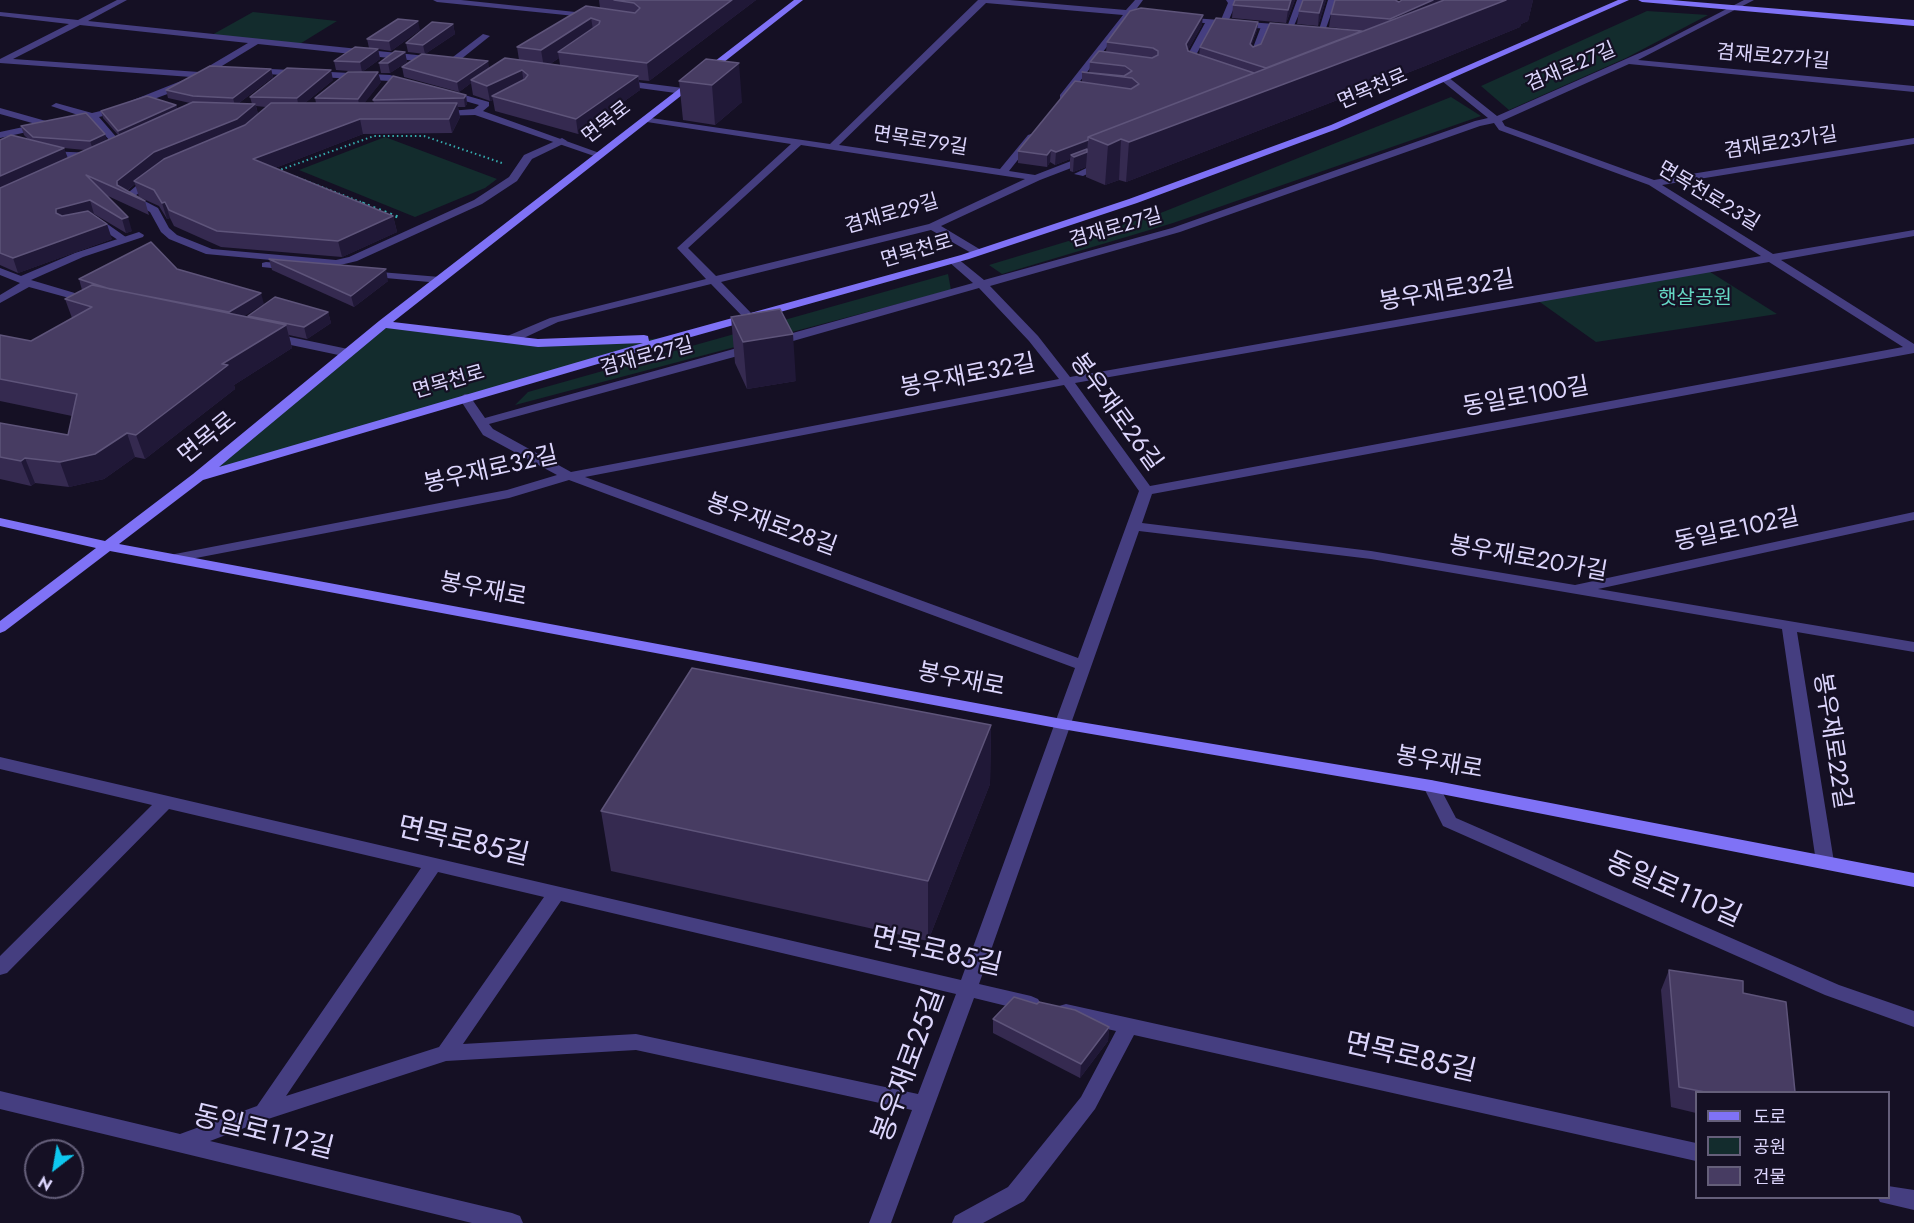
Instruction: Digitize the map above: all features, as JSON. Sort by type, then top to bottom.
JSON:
[{"type":"main road","name":"면목로","points":[[0,628],[198,477],[383,324],[799,0]]},
{"type":"main road","name":"면목천로","points":[[198,477],[677,337],[953,260],[1133,201],[1300,139],[1445,79],[1625,0]]},
{"type":"main road","points":[[1641,0],[1914,23]]},
{"type":"main road","points":[[383,324],[538,343],[598,343],[677,337]]},
{"type":"main road","name":"봉우재로","points":[[0,522],[108,546],[1062,724],[1431,786],[1914,880]]},
{"type":"street","points":[[1,61],[123,0]]},
{"type":"street","points":[[437,0],[587,15],[572,23]]},
{"type":"street","points":[[832,147],[983,0],[1164,17]]},
{"type":"street","points":[[1057,104],[1075,88],[1079,77],[1139,0]]},
{"type":"street","points":[[1224,22],[1232,3],[1230,0]]},
{"type":"street","points":[[1289,28],[1301,0]]},
{"type":"street","points":[[1321,31],[1332,0]]},
{"type":"street","name":"겸재로27길","points":[[483,422],[1176,230],[1478,123],[1496,120],[1629,62],[1750,0]]},
{"type":"street","points":[[0,14],[463,63]]},
{"type":"street","points":[[0,23],[15,16]]},
{"type":"street","points":[[1176,18],[1300,29]]},
{"type":"street","points":[[1207,64],[1194,60],[1191,56],[1211,21]]},
{"type":"street","points":[[1254,51],[1265,26]]},
{"type":"street","points":[[1311,30],[1333,32]]},
{"type":"street","points":[[452,62],[486,36]]},
{"type":"street","points":[[0,136],[22,129],[50,126],[93,116],[186,84],[257,41]]},
{"type":"street","points":[[364,77],[402,49]]},
{"type":"street","points":[[1095,57],[1106,58]]},
{"type":"street","points":[[412,65],[421,58]]},
{"type":"street","points":[[1,61],[198,75]]},
{"type":"street","name":"겸재로27가길","points":[[1629,62],[1914,89]]},
{"type":"street","points":[[209,69],[232,70]]},
{"type":"street","points":[[243,70],[392,79],[418,85]]},
{"type":"street","points":[[380,92],[402,72]]},
{"type":"street","points":[[272,86],[288,73]]},
{"type":"street","points":[[338,83],[347,76]]},
{"type":"street","points":[[1079,77],[1090,78]]},
{"type":"street","name":"면목천로23길","points":[[1445,79],[1496,120],[1502,128],[1653,183],[1914,349]]},
{"type":"street","points":[[605,81],[683,91]]},
{"type":"street","points":[[439,91],[484,104],[486,108],[600,155]]},
{"type":"street","points":[[460,97],[469,91]]},
{"type":"street","points":[[148,97],[166,104]]},
{"type":"street","points":[[56,106],[93,116]]},
{"type":"street","points":[[430,114],[486,108]]},
{"type":"street","points":[[0,111],[50,126]]},
{"type":"street","points":[[93,116],[108,151]]},
{"type":"street","name":"면목로79길","points":[[646,119],[1036,178]]},
{"type":"street","points":[[1003,172],[1036,130]]},
{"type":"street","points":[[0,136],[15,146]]},
{"type":"street","points":[[76,165],[130,140]]},
{"type":"street","points":[[161,171],[128,197],[154,210],[165,230],[173,237],[216,253],[336,263],[353,259],[472,206],[506,185],[517,174],[528,157],[562,141]]},
{"type":"street","name":"겸재로23가길","points":[[1653,183],[1914,141]]},
{"type":"street","points":[[749,317],[682,248],[799,142]]},
{"type":"street","points":[[38,153],[108,151]]},
{"type":"street","name":"겸재로29길","points":[[509,340],[554,320],[933,226],[1036,178],[1101,152]]},
{"type":"street","points":[[1079,174],[1110,161]]},
{"type":"street","points":[[76,222],[95,219],[124,240]]},
{"type":"street","points":[[933,226],[977,252]]},
{"type":"street","name":"봉우재로32길","points":[[175,558],[509,494],[569,476],[1067,381],[1914,233]]},
{"type":"street","points":[[0,300],[24,282],[79,255],[139,235]]},
{"type":"street","name":"봉우재로26길","points":[[953,260],[984,285],[1067,381],[1146,491],[1062,724]]},
{"type":"street","points":[[266,265],[440,280]]},
{"type":"street","points":[[0,272],[24,282],[105,304]]},
{"type":"street","points":[[258,335],[348,353]]},
{"type":"street","name":"동일로100길","points":[[1146,491],[1914,349]]},
{"type":"street","name":"봉우재로28길","points":[[465,398],[488,432],[569,476],[1083,665]]},
{"type":"street","name":"동일로102길","points":[[1569,590],[1914,516]]},
{"type":"street","name":"봉우재로20가길","points":[[1133,526],[1371,555],[1914,647]]},
{"type":"street","name":"봉우재로22길","points":[[1789,627],[1825,862]]},
{"type":"street","name":"봉우재로25길","points":[[880,1223],[968,990],[1062,724]]},
{"type":"street","name":"면목로85길","points":[[0,764],[968,990],[1695,1152]]},
{"type":"street","name":"동일로110길","points":[[1431,786],[1449,822],[1832,990],[1914,1019]]},
{"type":"street","points":[[0,968],[165,802]]},
{"type":"street","points":[[264,1112],[433,865]]},
{"type":"street","points":[[446,1053],[556,894]]},
{"type":"street","points":[[963,1223],[1016,1194],[1088,1102],[1129,1026]]},
{"type":"street","points":[[181,1143],[264,1112],[446,1053],[636,1042],[925,1104]]},
{"type":"street","name":"동일로112길","points":[[0,1100],[512,1223]]},
{"type":"street","points":[[1890,1195],[1914,1200]]},
{"type":"path","points":[[277,171],[365,137],[420,135],[507,165],[517,174]]},
{"type":"path","points":[[269,168],[331,189],[402,218]]},
{"type":"path","points":[[321,193],[331,189]]},
{"type":"green space","points":[[1647,11],[1708,15],[1626,58],[1509,110],[1481,86]]},
{"type":"green space","points":[[253,12],[337,21],[298,45],[210,36]]},
{"type":"green space","points":[[1451,97],[1481,116],[1173,223],[1002,274],[989,265],[1158,214]]},
{"type":"green space","points":[[385,137],[497,179],[485,188],[415,217],[299,170]]},
{"type":"green space","name":"햇살공원","points":[[1707,270],[1777,314],[1596,342],[1537,300]]},
{"type":"green space","points":[[948,274],[951,290],[515,405],[528,392]]},
{"type":"green space","points":[[383,324],[509,340],[598,343],[677,337],[198,477]]},
{"type":"building","points":[[614,0],[732,0],[647,63],[558,52],[599,24],[600,21],[591,18],[541,50],[517,47],[586,6],[635,13],[640,8],[634,3]]},
{"type":"building","points":[[1235,0],[1291,0],[1288,10],[1233,5]]},
{"type":"building","points":[[1303,0],[1323,0],[1319,13],[1299,11]]},
{"type":"building","points":[[1335,0],[1395,0],[1399,2],[1402,0],[1433,0],[1390,19],[1331,14]]},
{"type":"building","points":[[1444,0],[1506,0],[1129,142],[1121,139],[1108,145],[1088,137]]},
{"type":"building","points":[[1141,8],[1203,15],[1186,44],[1188,51],[1254,73],[1088,137],[1088,140],[1056,152],[1051,150],[1047,155],[1018,151],[1075,81],[1131,89],[1139,84],[1132,78],[1082,72],[1124,76],[1132,71],[1125,66],[1090,62],[1099,51],[1152,58],[1158,55],[1158,51],[1153,48],[1107,42],[1130,11]]},
{"type":"building","points":[[1216,18],[1258,22],[1250,44],[1253,47],[1261,44],[1270,23],[1362,31],[1266,68],[1200,47]]},
{"type":"building","points":[[398,19],[418,21],[389,41],[367,39]]},
{"type":"building","points":[[432,22],[453,24],[423,45],[406,43]]},
{"type":"building","points":[[355,47],[378,49],[360,62],[334,61]]},
{"type":"building","points":[[395,51],[405,52],[388,63],[379,63]]},
{"type":"building","points":[[422,54],[488,61],[457,82],[402,67]]},
{"type":"building","points":[[505,58],[638,76],[576,119],[492,96],[525,79],[528,75],[522,70],[487,86],[471,80]]},
{"type":"building","points":[[706,59],[739,63],[712,85],[679,81]]},
{"type":"building","points":[[210,66],[271,69],[233,98],[193,96],[166,90]]},
{"type":"building","points":[[287,68],[331,70],[297,98],[250,97]]},
{"type":"building","points":[[348,72],[378,72],[358,99],[315,98]]},
{"type":"building","points":[[393,76],[466,95],[464,98],[373,100]]},
{"type":"building","points":[[147,96],[176,105],[118,131],[101,111]]},
{"type":"building","points":[[193,102],[255,104],[237,119],[154,152],[117,181],[117,185],[145,201],[86,175],[128,217],[122,219],[90,200],[56,209],[56,213],[62,216],[88,211],[107,224],[13,258],[0,253],[0,188]]},
{"type":"building","points":[[271,103],[457,103],[449,119],[360,119],[253,159],[393,216],[338,241],[217,231],[169,210],[154,190],[134,181],[164,159],[245,125]]},
{"type":"building","points":[[86,113],[105,134],[90,141],[33,137],[21,126]]},
{"type":"building","points":[[11,135],[64,148],[0,176],[0,140]]},
{"type":"building","points":[[1087,149],[1087,152],[1074,157],[1071,155]]},
{"type":"building","points":[[151,242],[177,269],[261,293],[229,312],[110,289],[79,279]]},
{"type":"building","points":[[269,259],[386,269],[351,296]]},
{"type":"building","points":[[92,285],[286,325],[222,364],[228,365],[136,435],[127,433],[95,454],[60,462],[25,458],[21,461],[0,457],[0,423],[68,435],[77,394],[0,379],[0,335],[31,341],[92,307],[65,299]]},
{"type":"building","points":[[275,297],[328,312],[304,327],[248,316]]},
{"type":"building","points":[[780,309],[793,334],[743,342],[731,317]]},
{"type":"building","points":[[692,668],[991,725],[928,881],[601,811]]},
{"type":"building","points":[[1669,970],[1743,981],[1743,993],[1786,1002],[1795,1091],[1700,1091],[1679,1087]]},
{"type":"building","points":[[1014,997],[1037,1004],[1039,1002],[1075,1010],[1109,1027],[1081,1064],[993,1019]]}]
